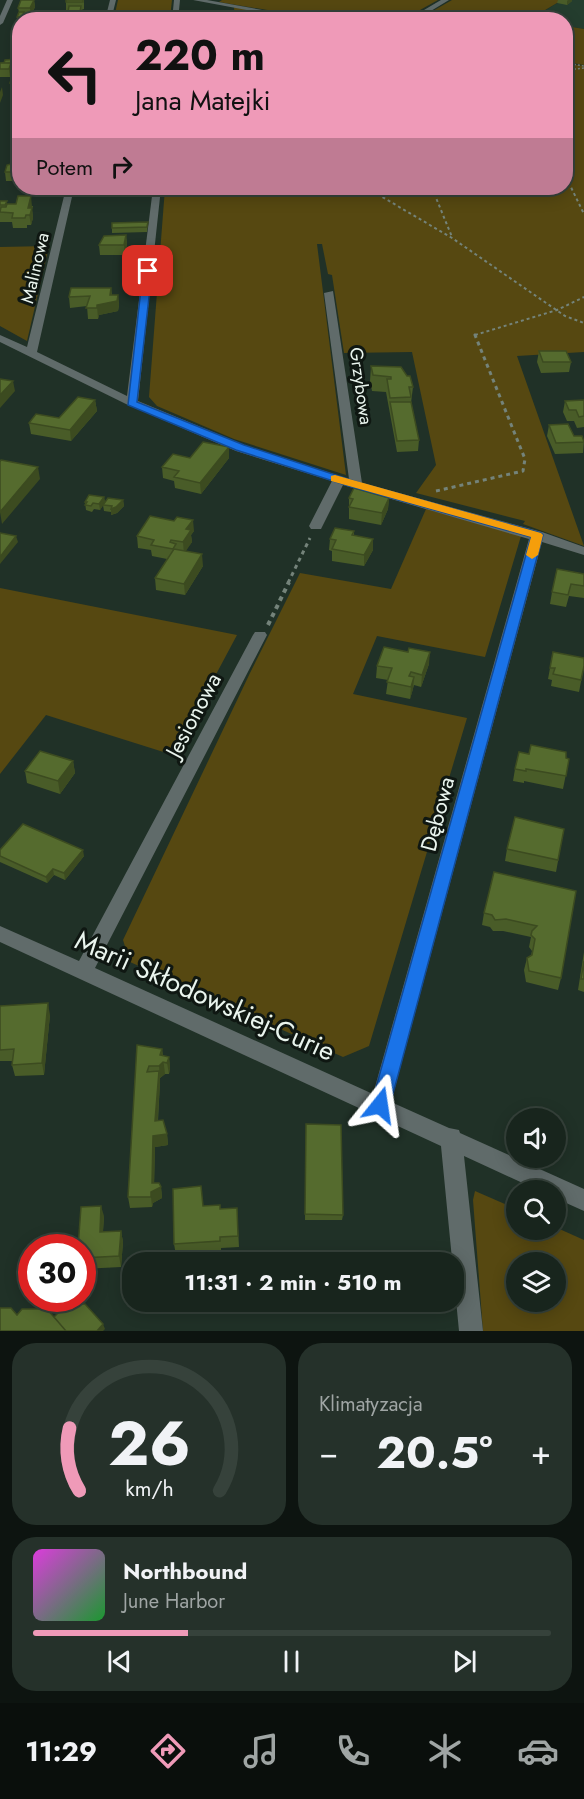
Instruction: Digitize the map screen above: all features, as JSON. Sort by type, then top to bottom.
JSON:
[{"type":"street","points":[[0,23],[10,0]]},
{"type":"street","points":[[196,0],[272,12]]},
{"type":"street","points":[[424,12],[446,0]]},
{"type":"street","name":"Malinowa","points":[[31,355],[68,195]]},
{"type":"street","points":[[132,403],[156,195]]},
{"type":"street","name":"Grzybowa","points":[[329,292],[356,485]]},
{"type":"street","points":[[0,338],[132,403],[240,448],[339,480],[537,535],[584,551]]},
{"type":"street","points":[[316,526],[339,480]]},
{"type":"street","name":"Dębowa","points":[[380,1105],[537,535]]},
{"type":"street","name":"Jesionowa","points":[[84,970],[260,635]]},
{"type":"street","name":"Marii Skłodowskiej-Curie","points":[[0,934],[451,1137],[584,1200]]},
{"type":"street","points":[[451,1137],[471,1331]]},
{"type":"path","points":[[573,191],[584,214]]},
{"type":"path","points":[[379,195],[452,238],[557,310],[584,323]]},
{"type":"path","points":[[435,195],[452,238]]},
{"type":"path","points":[[406,498],[523,471],[525,459],[475,335],[557,310],[584,297]]},
{"type":"path","points":[[260,635],[272,620],[316,526]]},
{"type":"shaded area","points":[[118,0],[172,0],[171,12],[115,12]]},
{"type":"shaded area","points":[[222,0],[438,0],[416,12],[279,12],[219,2]]},
{"type":"shaded area","points":[[452,0],[562,0],[542,12],[431,12]]},
{"type":"shaded area","points":[[562,0],[584,0],[584,29],[573,27],[573,12],[543,12]]},
{"type":"shaded area","points":[[234,7],[264,12],[234,12]]},
{"type":"shaded area","points":[[573,27],[584,29],[584,65],[573,63]]},
{"type":"shaded area","points":[[573,64],[584,66],[584,352],[517,356],[584,546],[523,524],[525,521],[416,493],[436,465],[412,352],[344,353],[332,275],[328,274],[322,244],[317,244],[346,475],[234,439],[157,406],[149,397],[164,195],[573,195]]},
{"type":"shaded area","points":[[49,246],[27,341],[0,326],[0,247]]},
{"type":"shaded area","points":[[426,509],[521,536],[485,657],[377,636],[353,694],[467,718],[369,1046],[343,1057],[130,962],[123,940],[300,573],[391,589]]},
{"type":"shaded area","points":[[0,588],[237,635],[173,755],[46,715],[0,774]]},
{"type":"shaded area","points":[[475,1191],[506,1205],[506,1240],[566,1240],[566,1232],[584,1240],[584,1331],[483,1331],[473,1200]]},
{"type":"building","points":[[21,0],[34,0],[30,8],[18,8]]},
{"type":"building","points":[[66,0],[83,0],[83,2],[66,2]]},
{"type":"building","points":[[69,6],[81,6],[80,12],[68,12]]},
{"type":"building","points":[[12,59],[12,63],[4,63],[5,60]]},
{"type":"building","points":[[0,63],[11,63],[9,69],[0,69]]},
{"type":"building","points":[[12,162],[12,172],[5,172],[7,165]]},
{"type":"building","points":[[18,196],[31,196],[28,208],[32,208],[30,215],[26,215],[25,218],[12,218],[13,213],[0,212],[1,207],[6,207],[7,204],[16,204]]},
{"type":"building","points":[[0,201],[7,201],[5,205],[0,205]]},
{"type":"building","points":[[148,222],[147,227],[112,228],[112,223]]},
{"type":"building","points":[[126,235],[124,245],[99,245],[104,236]]},
{"type":"building","points":[[71,288],[111,288],[110,295],[118,295],[117,301],[97,305],[97,308],[86,308],[90,296],[69,297]]},
{"type":"building","points":[[539,351],[566,351],[571,362],[543,362]]},
{"type":"building","points":[[371,366],[401,367],[407,376],[410,376],[413,387],[409,387],[411,397],[390,398],[387,379],[391,377],[373,375]]},
{"type":"building","points":[[0,379],[13,381],[0,395]]},
{"type":"building","points":[[78,397],[95,400],[70,430],[29,423],[36,414],[59,418]]},
{"type":"building","points":[[584,400],[584,416],[579,417],[576,410],[569,410],[565,401]]},
{"type":"building","points":[[390,402],[411,402],[419,440],[397,441]]},
{"type":"building","points":[[568,424],[574,436],[582,436],[584,442],[556,443],[549,425]]},
{"type":"building","points":[[203,442],[229,447],[200,483],[174,477],[179,471],[162,467],[173,454],[190,458]]},
{"type":"building","points":[[1,460],[38,467],[0,512],[0,462]]},
{"type":"building","points":[[354,488],[389,498],[382,513],[349,507],[353,499],[349,498]]},
{"type":"building","points":[[89,495],[104,497],[99,504],[85,505]]},
{"type":"building","points":[[108,498],[123,500],[111,509],[112,506],[103,505]]},
{"type":"building","points":[[150,516],[174,521],[177,517],[193,520],[186,529],[191,530],[183,542],[171,540],[170,542],[176,544],[173,549],[151,545],[154,540],[137,536]]},
{"type":"building","points":[[335,528],[354,531],[352,535],[373,539],[364,555],[332,549],[336,540],[330,539]]},
{"type":"building","points":[[0,533],[16,536],[0,557]]},
{"type":"building","points":[[174,549],[202,554],[184,584],[155,578]]},
{"type":"building","points":[[557,569],[584,574],[584,586],[571,584],[568,595],[552,592]]},
{"type":"building","points":[[384,647],[408,652],[409,648],[430,652],[422,675],[411,672],[409,676],[414,677],[411,687],[387,682],[392,668],[377,666]]},
{"type":"building","points":[[553,652],[584,658],[581,680],[553,674],[555,668],[550,668]]},
{"type":"building","points":[[531,745],[566,752],[566,758],[569,759],[566,776],[515,769],[519,752],[529,754]]},
{"type":"building","points":[[40,751],[73,761],[58,781],[25,771]]},
{"type":"building","points":[[515,817],[564,829],[558,860],[507,849]]},
{"type":"building","points":[[23,824],[83,850],[64,873],[53,869],[46,877],[0,856],[0,850]]},
{"type":"building","points":[[494,872],[576,891],[561,978],[529,971],[527,958],[532,955],[535,939],[531,935],[537,926],[506,919],[495,920],[492,915],[484,913]]},
{"type":"building","points":[[584,961],[584,979],[581,979]]},
{"type":"building","points":[[48,1003],[42,1063],[12,1065],[14,1049],[0,1050],[0,1006]]},
{"type":"building","points":[[137,1045],[162,1049],[160,1055],[169,1057],[167,1063],[149,1066],[147,1072],[159,1071],[155,1121],[163,1120],[167,1134],[153,1136],[152,1183],[159,1183],[161,1187],[151,1192],[151,1197],[128,1197]]},
{"type":"building","points":[[306,1124],[341,1125],[343,1215],[305,1214]]},
{"type":"building","points":[[201,1186],[203,1206],[220,1205],[220,1209],[237,1208],[238,1236],[220,1237],[220,1241],[174,1244],[173,1189]]},
{"type":"building","points":[[101,1206],[100,1232],[121,1231],[119,1256],[96,1257],[96,1234],[79,1234],[81,1207]]},
{"type":"building","points":[[0,1308],[11,1308],[17,1315],[20,1312],[50,1312],[66,1331],[0,1331]]},
{"type":"building","points":[[59,1312],[92,1312],[103,1324],[97,1331],[66,1331],[54,1317]]},
{"type":"slow traffic","points":[[335,478],[537,535],[532,555]]},
{"type":"route","points":[[148,271],[132,403],[240,448],[356,485],[537,535],[380,1105]]}]
